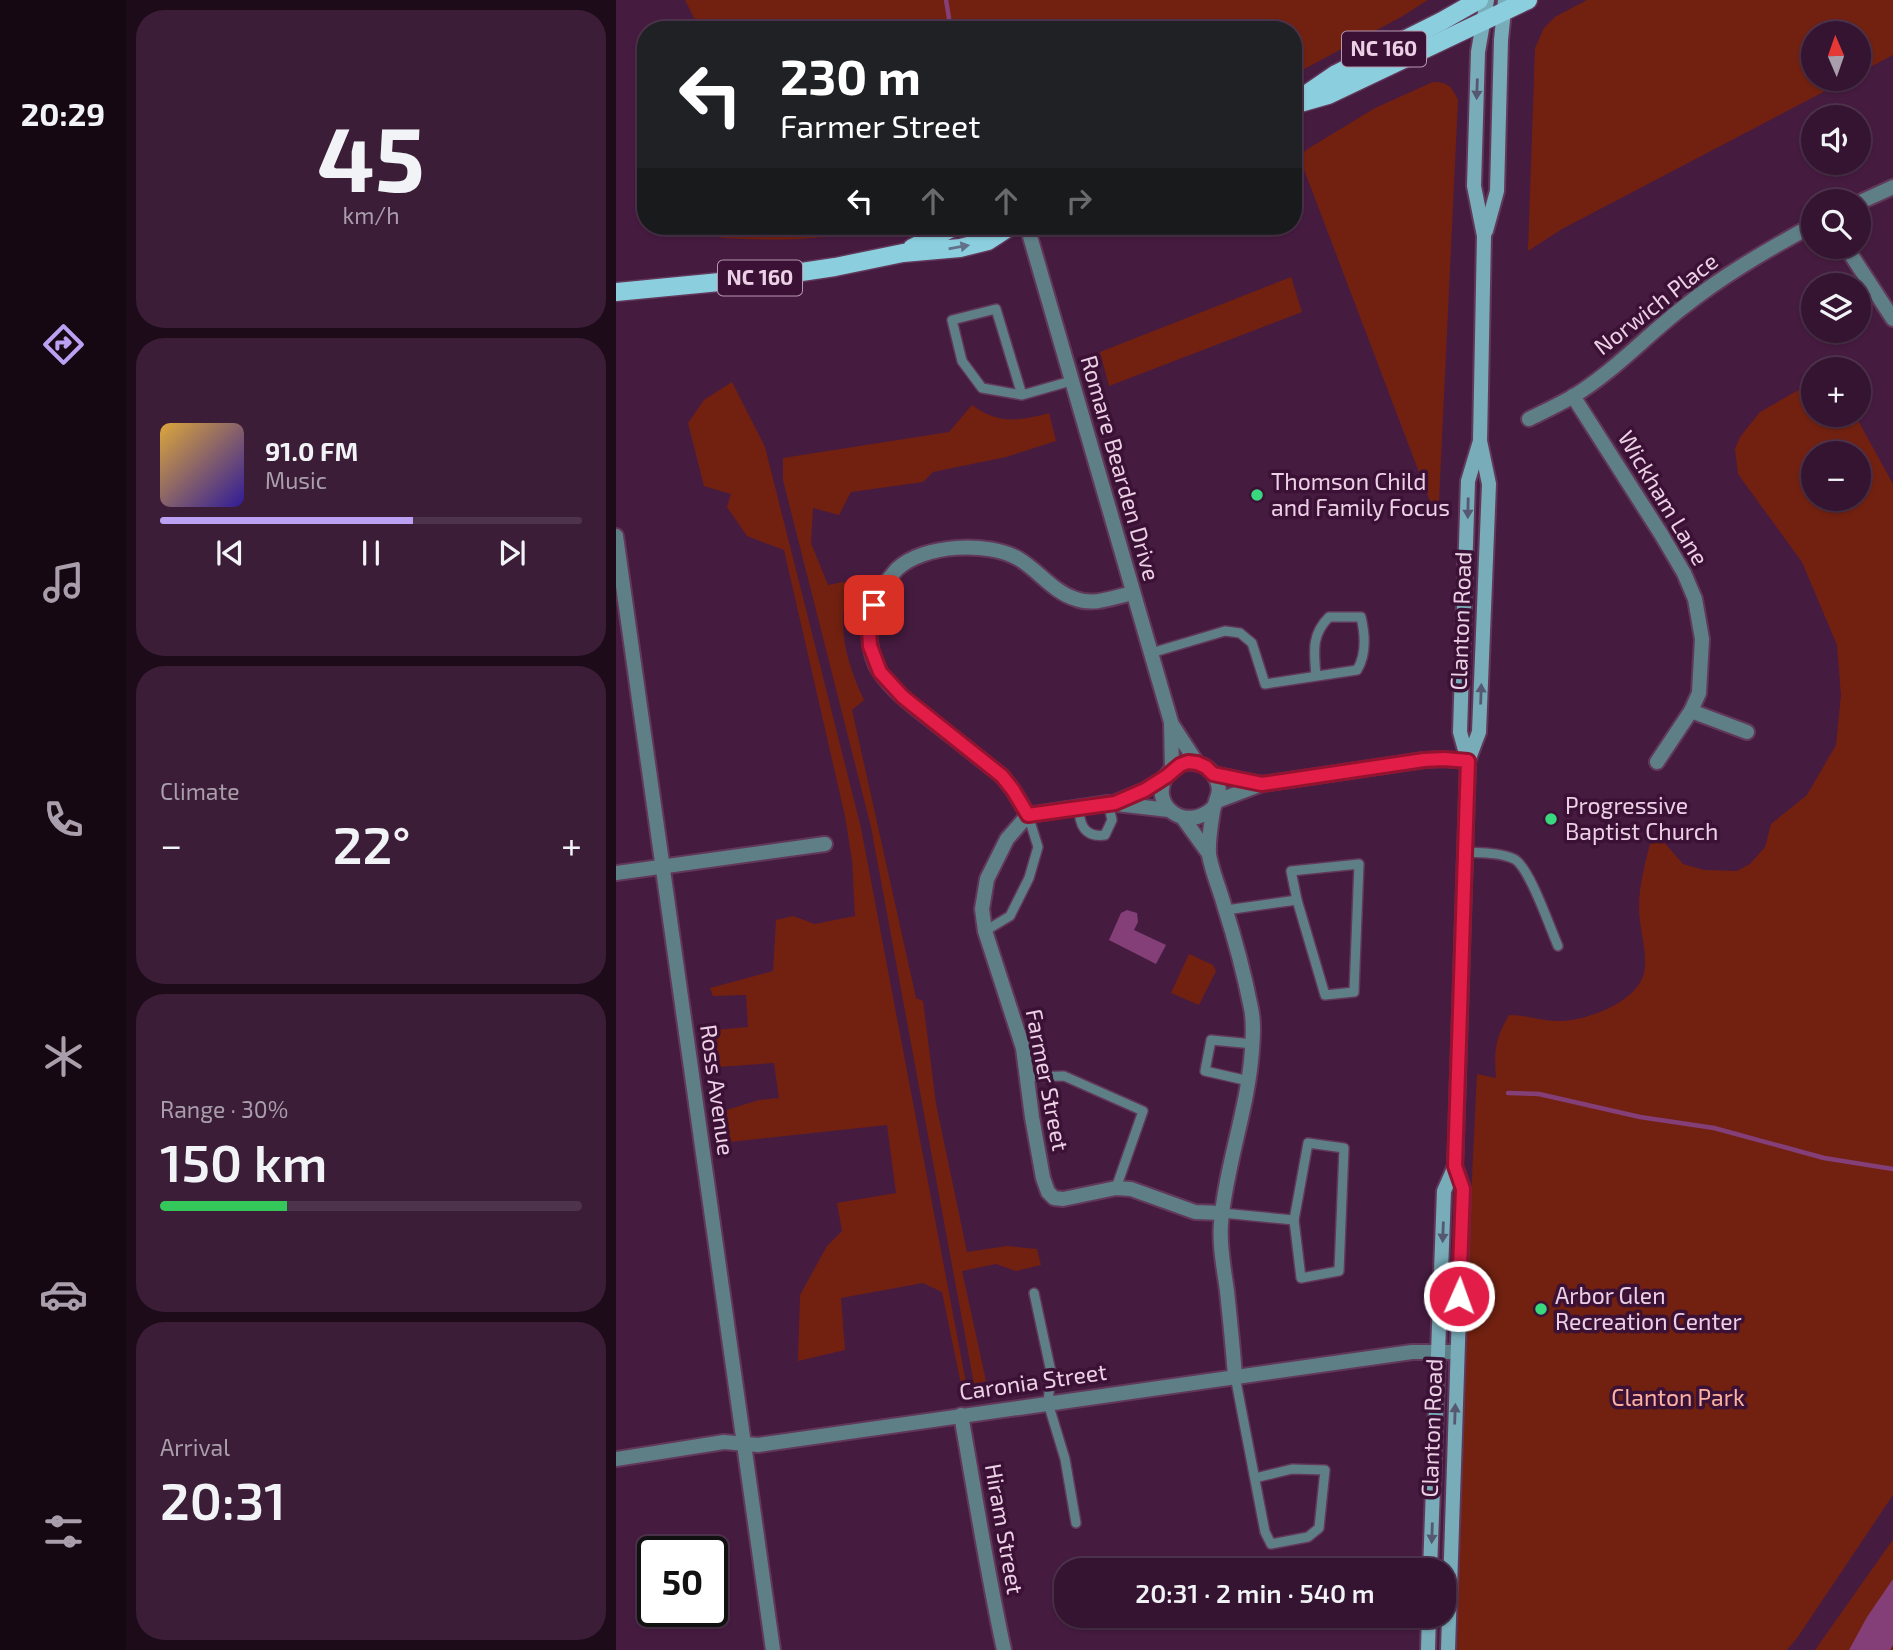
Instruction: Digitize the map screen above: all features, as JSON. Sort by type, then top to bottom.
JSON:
[{"type":"main road","name":"NC 160","points":[[1302,99],[1336,74],[1479,0]]},
{"type":"main road","name":"Clanton Road","points":[[1448,1650],[1463,1189],[1455,1166],[1468,761],[1479,730],[1489,484],[1479,441],[1484,236],[1474,186],[1478,52],[1487,0]]},
{"type":"main road","name":"NC 160","points":[[1302,102],[1328,95],[1483,21],[1504,6],[1528,0]]},
{"type":"main road","name":"Clanton Road","points":[[1484,236],[1497,191],[1504,6]]},
{"type":"main road","name":"NC 160","points":[[902,253],[938,235]]},
{"type":"main road","name":"NC 160","points":[[616,292],[761,278],[835,267],[902,253],[960,248],[997,235]]},
{"type":"main road","name":"Clanton Road","points":[[1430,1558],[1444,1191],[1455,1166]]},
{"type":"main road","points":[[1428,1650],[1429,1628]]},
{"type":"street","points":[[1871,197],[1893,187]]},
{"type":"street","name":"Norwich Place","points":[[1528,419],[1573,396],[1718,281],[1801,232]]},
{"type":"street","name":"Romare Bearden Drive","points":[[1030,235],[1171,722],[1197,763]]},
{"type":"street","points":[[1854,259],[1893,319]]},
{"type":"street","name":"Wickham Lane","points":[[1573,396],[1685,573],[1695,599],[1702,639],[1699,693],[1657,762]]},
{"type":"street","name":"Ross Avenue","points":[[616,536],[773,1650]]},
{"type":"street","points":[[1133,593],[1091,603],[1061,592],[1020,560],[1008,554],[991,549],[960,547],[925,554],[898,569],[880,593],[870,617],[870,646],[880,672],[903,697],[1002,776],[1028,815],[1112,803],[1169,810],[1183,818],[1209,854],[1239,950],[1252,1013],[1253,1044],[1249,1082],[1222,1213],[1221,1242],[1235,1376]]},
{"type":"street","points":[[1690,711],[1746,732]]},
{"type":"street","name":"Romare Bearden Drive","points":[[1169,773],[1171,722]]},
{"type":"street","points":[[1183,818],[1199,818],[1215,805],[1262,784],[1424,760],[1468,761]]},
{"type":"street","points":[[1112,803],[1145,790],[1180,765],[1188,762],[1206,767],[1218,782],[1219,792],[1209,854]]},
{"type":"street","points":[[1169,773],[1162,793],[1169,810]]},
{"type":"street","points":[[1213,774],[1262,784]]},
{"type":"street","name":"Farmer Street","points":[[1028,815],[1007,839],[987,879],[982,909],[991,955],[1023,1048],[1032,1117],[1048,1192],[1054,1198],[1063,1199],[1116,1188],[1131,1189],[1195,1212],[1222,1213]]},
{"type":"street","points":[[616,873],[825,844]]},
{"type":"street","name":"Caronia Street","points":[[616,1459],[724,1442],[758,1445],[1412,1352],[1457,1352]]},
{"type":"street","name":"Hiram Street","points":[[961,1415],[990,1588],[1004,1650]]},
{"type":"lane","points":[[1022,395],[996,309],[951,320],[962,361],[982,388],[1022,395],[1071,381]]},
{"type":"lane","points":[[1151,653],[1225,631],[1240,633],[1252,643],[1265,684],[1357,670],[1363,662],[1364,634],[1361,617],[1329,617],[1320,626],[1313,649],[1315,676]]},
{"type":"lane","points":[[1079,807],[1081,825],[1086,832],[1096,836],[1105,835],[1112,820],[1112,803]]},
{"type":"lane","points":[[985,931],[1010,916],[1029,878],[1038,847],[1028,815]]},
{"type":"lane","points":[[1465,852],[1513,858],[1520,863],[1558,946]]},
{"type":"lane","points":[[1359,864],[1354,992],[1325,995],[1297,900],[1291,871],[1359,864]]},
{"type":"lane","points":[[1226,910],[1297,900]]},
{"type":"lane","points":[[1249,1082],[1205,1071],[1211,1040],[1253,1044]]},
{"type":"lane","points":[[1027,1077],[1064,1076],[1143,1111],[1116,1188]]},
{"type":"lane","points":[[1308,1143],[1344,1149],[1339,1271],[1301,1278],[1294,1220],[1308,1143]]},
{"type":"lane","points":[[1222,1213],[1294,1220]]},
{"type":"lane","points":[[1034,1293],[1051,1372],[1048,1403],[1065,1459],[1076,1523]]},
{"type":"lane","points":[[1235,1376],[1265,1532],[1271,1544],[1308,1537],[1319,1528],[1325,1470],[1292,1469],[1255,1478]]},
{"type":"green space","points":[[685,0],[1428,0],[1302,70],[1302,21],[701,21],[694,18]]},
{"type":"green space","points":[[1587,0],[1893,0],[1893,55],[1871,67],[1871,21],[1801,21],[1801,91],[1825,91],[1562,229],[1528,251],[1535,48],[1544,28],[1555,17]]},
{"type":"green space","points":[[1433,82],[1449,86],[1458,100],[1438,522],[1302,164],[1302,156],[1306,150],[1375,108]]},
{"type":"green space","points":[[720,235],[844,235],[762,240],[721,238]]},
{"type":"green space","points":[[1291,277],[1302,312],[1109,386],[1100,352]]},
{"type":"green space","points":[[732,382],[765,447],[861,828],[967,1388],[961,1384],[942,1292],[923,1283],[841,1298],[845,1350],[798,1361],[800,1295],[827,1246],[842,1231],[837,1203],[896,1193],[887,1125],[720,1143],[717,1113],[759,1100],[779,1098],[774,1063],[719,1067],[715,1030],[748,1027],[746,995],[713,996],[710,988],[773,971],[776,920],[793,916],[815,924],[855,916],[852,860],[845,816],[784,550],[747,536],[727,507],[731,494],[704,486],[688,423],[704,400]]},
{"type":"green space","name":"Clanton Park","points":[[1801,389],[1801,427],[1862,427],[1869,441],[1801,441],[1801,511],[1871,511],[1871,444],[1893,484],[1893,1495],[1787,1650],[1457,1650],[1466,1302],[1477,1074],[1496,1078],[1496,1045],[1509,1015],[1557,1021],[1583,1018],[1612,1007],[1635,989],[1645,966],[1639,899],[1650,844],[1661,839],[1683,864],[1704,870],[1737,871],[1750,864],[1765,847],[1771,824],[1807,795],[1836,745],[1841,695],[1837,645],[1802,562],[1738,474],[1735,449],[1740,437],[1760,412]]},
{"type":"green space","points":[[972,405],[989,415],[1006,419],[1049,413],[1056,441],[1006,457],[933,472],[923,482],[851,492],[839,515],[813,508],[811,543],[828,585],[843,582],[852,585],[843,614],[844,639],[864,700],[852,710],[916,998],[923,1001],[936,1104],[967,1252],[1007,1246],[1037,1249],[1041,1265],[1016,1271],[996,1264],[962,1271],[986,1381],[974,1384],[871,827],[783,480],[783,458],[949,432]]},
{"type":"green space","points":[[1189,954],[1213,965],[1216,971],[1199,1005],[1171,993]]},
{"type":"green space","points":[[1893,1539],[1893,1650],[1815,1650],[1892,1541]]},
{"type":"shaded area","points":[[1127,910],[1137,913],[1138,922],[1134,930],[1166,945],[1156,964],[1109,940],[1121,913]]},
{"type":"shaded area","points":[[1893,1579],[1893,1645],[1890,1650],[1849,1650],[1867,1617]]},
{"type":"waterway","points":[[946,0],[948,21]]},
{"type":"waterway","points":[[1508,1093],[1539,1094],[1640,1117],[1714,1128],[1824,1158],[1893,1169]]},
{"type":"place","name":"Thomson Child and Family Focus","points":[[1257,495]]},
{"type":"place","name":"Progressive Baptist Church","points":[[1551,819]]},
{"type":"place","name":"Arbor Glen Recreation Center","points":[[1541,1309]]},
{"type":"route","points":[[874,605],[870,617],[870,646],[880,672],[903,697],[1002,776],[1028,815],[1115,803],[1145,790],[1167,776],[1172,769],[1188,762],[1206,767],[1213,774],[1262,784],[1424,760],[1468,761],[1455,1166],[1463,1189],[1459,1296]]}]
